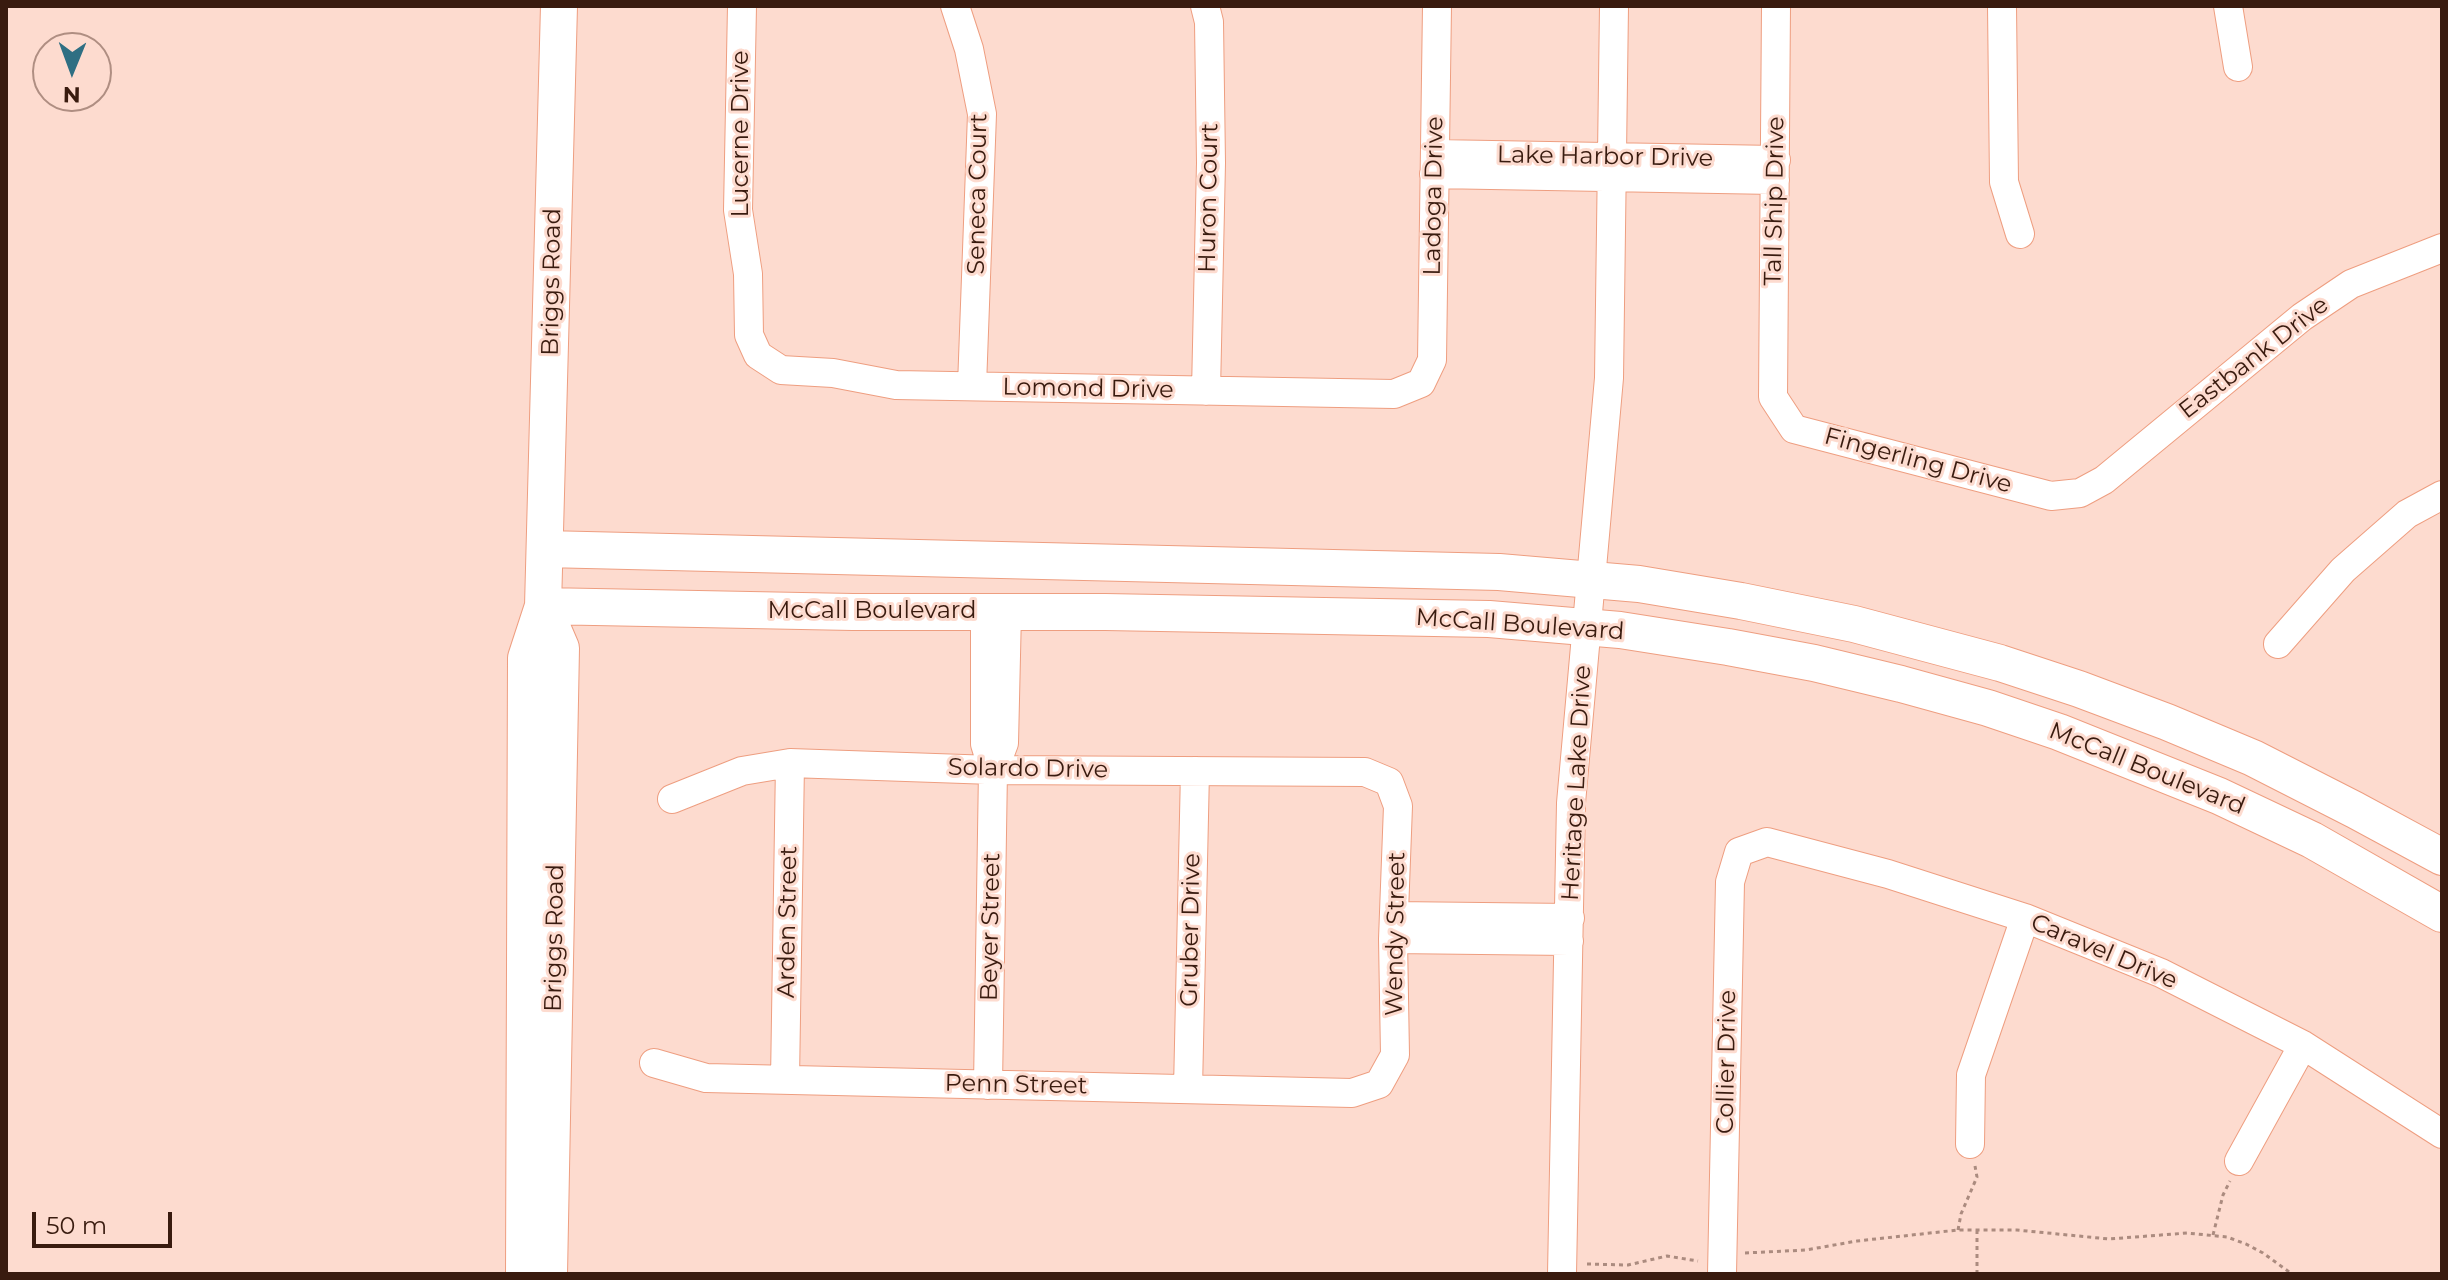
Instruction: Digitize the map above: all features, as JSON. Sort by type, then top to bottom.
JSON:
[{"type":"main road","name":"Briggs Road","points":[[524,1274],[526,658],[543,606],[559,6]]},
{"type":"main road","name":"McCall Boulevard","points":[[545,549],[1499,572],[1639,584],[1799,612],[2000,663],[2167,722],[2253,758],[2442,857]]},
{"type":"main road","name":"Briggs Road","points":[[543,606],[561,648],[549,1274]]},
{"type":"main road","name":"McCall Boulevard","points":[[543,606],[1475,619],[1620,630],[1728,647],[1814,663],[1988,708],[2085,742],[2219,796],[2312,840],[2442,914]]},
{"type":"street","name":"Lucerne Drive","points":[[742,6],[738,210],[748,274],[749,335],[758,355]]},
{"type":"street","name":"Seneca Court","points":[[955,6],[969,49],[982,114],[972,386]]},
{"type":"street","name":"Huron Court","points":[[1205,6],[1209,22],[1211,163],[1206,391]]},
{"type":"street","name":"Ladoga Drive","points":[[1421,383],[1432,360],[1437,6]]},
{"type":"street","name":"Heritage Lake Drive","points":[[1562,1274],[1571,803],[1609,378],[1614,6]]},
{"type":"street","name":"Tall Ship Drive","points":[[1773,397],[1776,6]]},
{"type":"street","points":[[2002,6],[2004,182],[2020,234]]},
{"type":"street","points":[[2228,6],[2238,67]]},
{"type":"street","name":"Lake Harbor Drive","points":[[1435,164],[1776,170]]},
{"type":"street","name":"Eastbank Drive","points":[[2080,493],[2104,480],[2302,317],[2351,284],[2442,248]]},
{"type":"street","name":"Lomond Drive","points":[[758,355],[781,370],[833,373],[896,385],[1394,394],[1421,383]]},
{"type":"street","name":"Fingerling Drive","points":[[1773,397],[1794,429],[2051,496],[2080,493]]},
{"type":"street","points":[[2278,644],[2343,570],[2407,514],[2442,495]]},
{"type":"street","name":"Beyer Street","points":[[988,1085],[993,770],[985,744],[996,612]]},
{"type":"street","name":"Solardo Drive","points":[[672,799],[742,771],[790,763],[993,770],[1365,772],[1389,782]]},
{"type":"street","name":"Arden Street","points":[[785,1080],[790,763]]},
{"type":"street","name":"Gruber Drive","points":[[1188,1089],[1195,771]]},
{"type":"street","name":"Wendy Street","points":[[1379,1084],[1395,1055],[1393,928],[1398,806],[1389,782]]},
{"type":"street","name":"Caravel Drive","points":[[1739,852],[1767,842],[1888,874],[2025,918],[2161,973],[2303,1045],[2442,1134]]},
{"type":"street","name":"Collier Drive","points":[[1722,1265],[1730,882],[1739,852]]},
{"type":"street","points":[[1970,1144],[1971,1075],[2025,918]]},
{"type":"street","points":[[1393,928],[1570,930]]},
{"type":"street","points":[[2239,1161],[2303,1045]]},
{"type":"street","name":"Penn Street","points":[[654,1063],[706,1078],[1352,1093],[1379,1084]]},
{"type":"path","points":[[1958,1230],[1961,1214],[1977,1177],[1970,1144]]},
{"type":"path","points":[[2213,1235],[2223,1195],[2239,1161]]},
{"type":"path","points":[[1590,1264],[1628,1265],[1667,1256],[1722,1265],[1748,1252],[1806,1250],[1958,1230],[2017,1230],[2109,1239],[2187,1233],[2213,1235],[2246,1244],[2292,1274]]},
{"type":"path","points":[[1977,1230],[1977,1274]]}]
